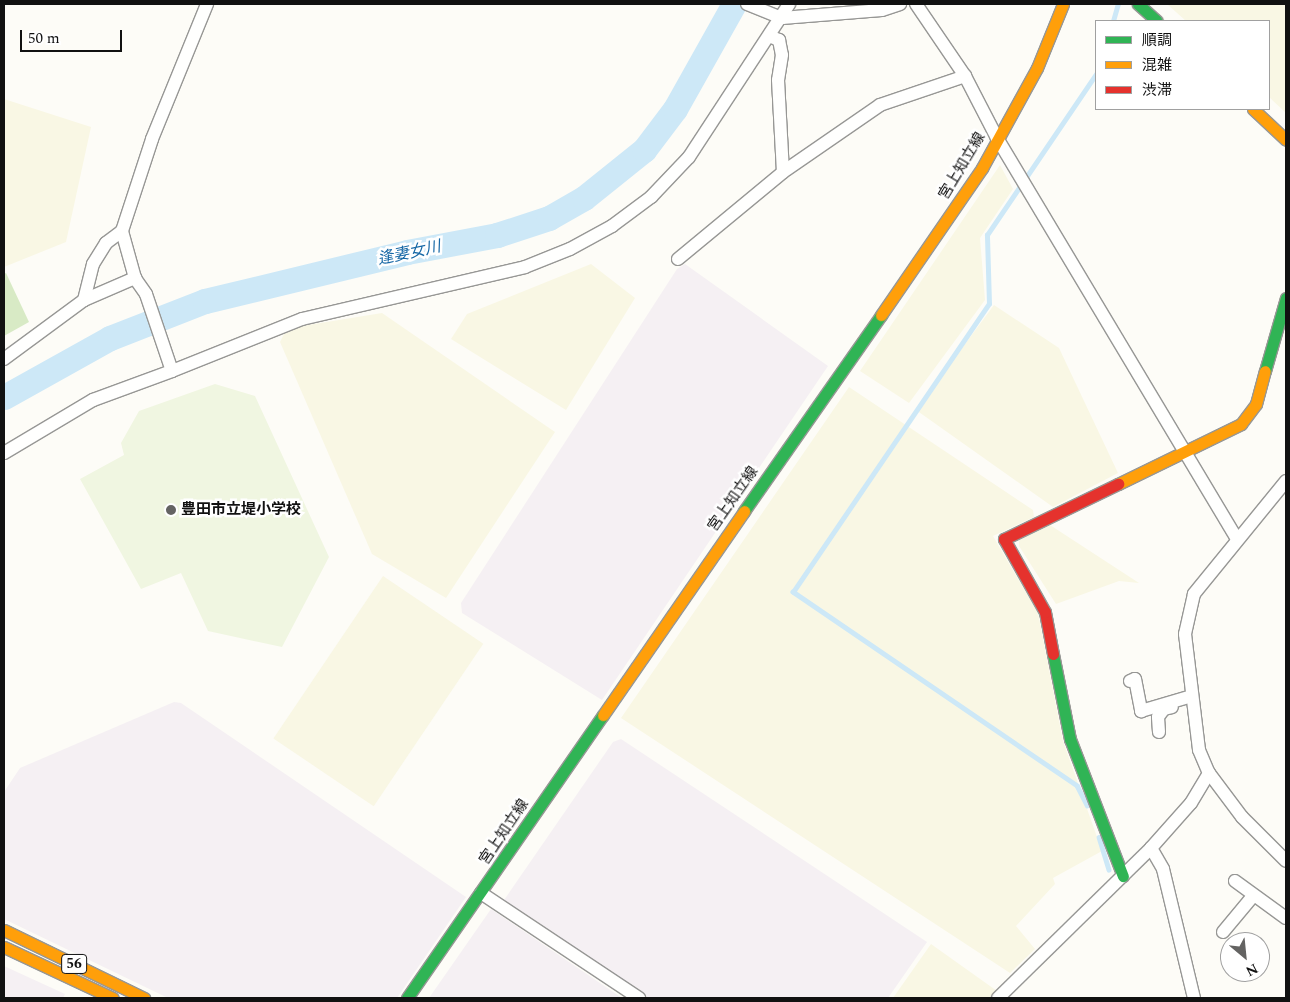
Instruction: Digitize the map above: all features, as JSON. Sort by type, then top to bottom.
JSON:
[{"type":"main road","name":"宮上知立線","points":[[407,998],[976,176],[1037,68],[1063,4]]},
{"type":"main road","points":[[1138,4],[1156,20]]},
{"type":"main road","points":[[1254,110],[1286,140]]},
{"type":"main road","points":[[1123,876],[1070,739],[1045,612],[1004,539],[1241,424],[1256,404],[1283,327],[1286,298]]},
{"type":"main road","name":"56","points":[[4,930],[144,998]]},
{"type":"main road","name":"56","points":[[4,947],[113,998]]},
{"type":"street","points":[[84,300],[93,264],[106,244],[122,231],[152,139],[207,4]]},
{"type":"street","points":[[747,4],[777,15],[882,10],[900,4]]},
{"type":"street","points":[[4,453],[93,400],[170,365],[302,319],[525,267],[570,249],[612,226],[678,171],[769,36],[777,15],[789,4]]},
{"type":"street","points":[[916,4],[965,76],[996,138],[1236,538]]},
{"type":"street","points":[[769,36],[779,40],[782,55],[778,80],[783,172]]},
{"type":"street","points":[[678,259],[783,172],[880,105],[965,76]]},
{"type":"street","points":[[122,231],[135,278],[146,294],[170,365]]},
{"type":"street","points":[[4,359],[84,300],[135,278]]},
{"type":"street","points":[[1286,481],[1236,538],[1194,594],[1185,634],[1199,750],[1209,773],[1242,817],[1286,862]]},
{"type":"street","points":[[1130,681],[1135,679],[1141,711],[1193,700]]},
{"type":"street","points":[[1159,732],[1158,717],[1164,708],[1193,700]]},
{"type":"street","points":[[998,998],[1152,848],[1191,803],[1209,773]]},
{"type":"street","points":[[1152,848],[1163,869],[1194,998]]},
{"type":"street","points":[[1235,881],[1253,896],[1286,918]]},
{"type":"street","points":[[481,893],[639,998]]},
{"type":"street","points":[[1223,932],[1253,896]]},
{"type":"shaded area","points":[[1167,4],[1286,4],[1286,113],[1270,98],[1270,20],[1185,20]]},
{"type":"shaded area","points":[[4,99],[91,127],[66,242],[4,267]]},
{"type":"shaded area","points":[[1000,165],[1013,189],[980,238],[985,300],[909,403],[860,371]]},
{"type":"shaded area","points":[[591,264],[635,298],[566,410],[451,339],[467,314]]},
{"type":"shaded area","points":[[685,264],[828,366],[602,700],[462,613],[461,603],[677,269]]},
{"type":"shaded area","points":[[994,305],[1059,348],[1118,473],[1053,507],[916,410]]},
{"type":"shaded area","points":[[382,313],[555,432],[446,598],[372,554],[280,342],[284,334],[302,326]]},
{"type":"shaded area","points":[[849,387],[1033,510],[1034,517],[993,536],[1038,613],[1063,741],[1102,851],[1053,878],[1055,884],[1016,926],[1035,949],[1010,973],[621,718]]},
{"type":"shaded area","points":[[1050,525],[1139,583],[1119,581],[1056,604],[1019,546],[1019,540]]},
{"type":"shaded area","points":[[383,576],[483,644],[374,806],[273,738]]},
{"type":"shaded area","points":[[174,702],[181,703],[466,897],[397,998],[168,998],[4,919],[4,792],[20,768]]},
{"type":"shaded area","points":[[621,739],[927,942],[888,998],[648,998],[502,903],[613,742]]},
{"type":"shaded area","points":[[491,909],[622,998],[429,998]]},
{"type":"shaded area","points":[[931,944],[997,991],[989,998],[893,998]]},
{"type":"shaded area","points":[[4,966],[65,994],[63,998],[4,998]]},
{"type":"green space","points":[[6,273],[29,322],[4,336],[4,274]]},
{"type":"green space","points":[[215,384],[255,396],[329,557],[282,647],[208,631],[181,573],[141,589],[80,479],[124,455],[121,443],[139,411]]},
{"type":"waterway","name":"逢妻女川","points":[[4,397],[110,338],[205,301],[407,252],[497,235],[549,218],[584,198],[644,150],[675,109],[734,4]]},
{"type":"waterway","points":[[1113,20],[1118,4]]},
{"type":"waterway","points":[[1087,806],[1077,786],[793,592],[989,304],[987,235],[1095,75]]},
{"type":"waterway","points":[[1099,837],[1109,869]]},
{"type":"traffic: fast","points":[[1138,4],[1156,20]]},
{"type":"traffic: fast","points":[[1265,371],[1286,298]]},
{"type":"traffic: fast","points":[[744,511],[881,315]]},
{"type":"traffic: fast","points":[[1053,654],[1070,739],[1123,876]]},
{"type":"traffic: fast","points":[[407,998],[603,715]]},
{"type":"traffic: slow","points":[[881,315],[982,168],[1037,68],[1063,4]]},
{"type":"traffic: slow","points":[[1254,110],[1286,140]]},
{"type":"traffic: slow","points":[[1118,484],[1241,424],[1256,404],[1265,371]]},
{"type":"traffic: slow","points":[[603,715],[744,511]]},
{"type":"traffic: slow","points":[[4,930],[144,998]]},
{"type":"traffic: slow","points":[[4,947],[113,998]]},
{"type":"traffic: jam","points":[[1053,654],[1045,612],[1004,539],[1118,484]]},
{"type":"place","name":"豊田市立堤小学校","points":[[171,510]]}]
